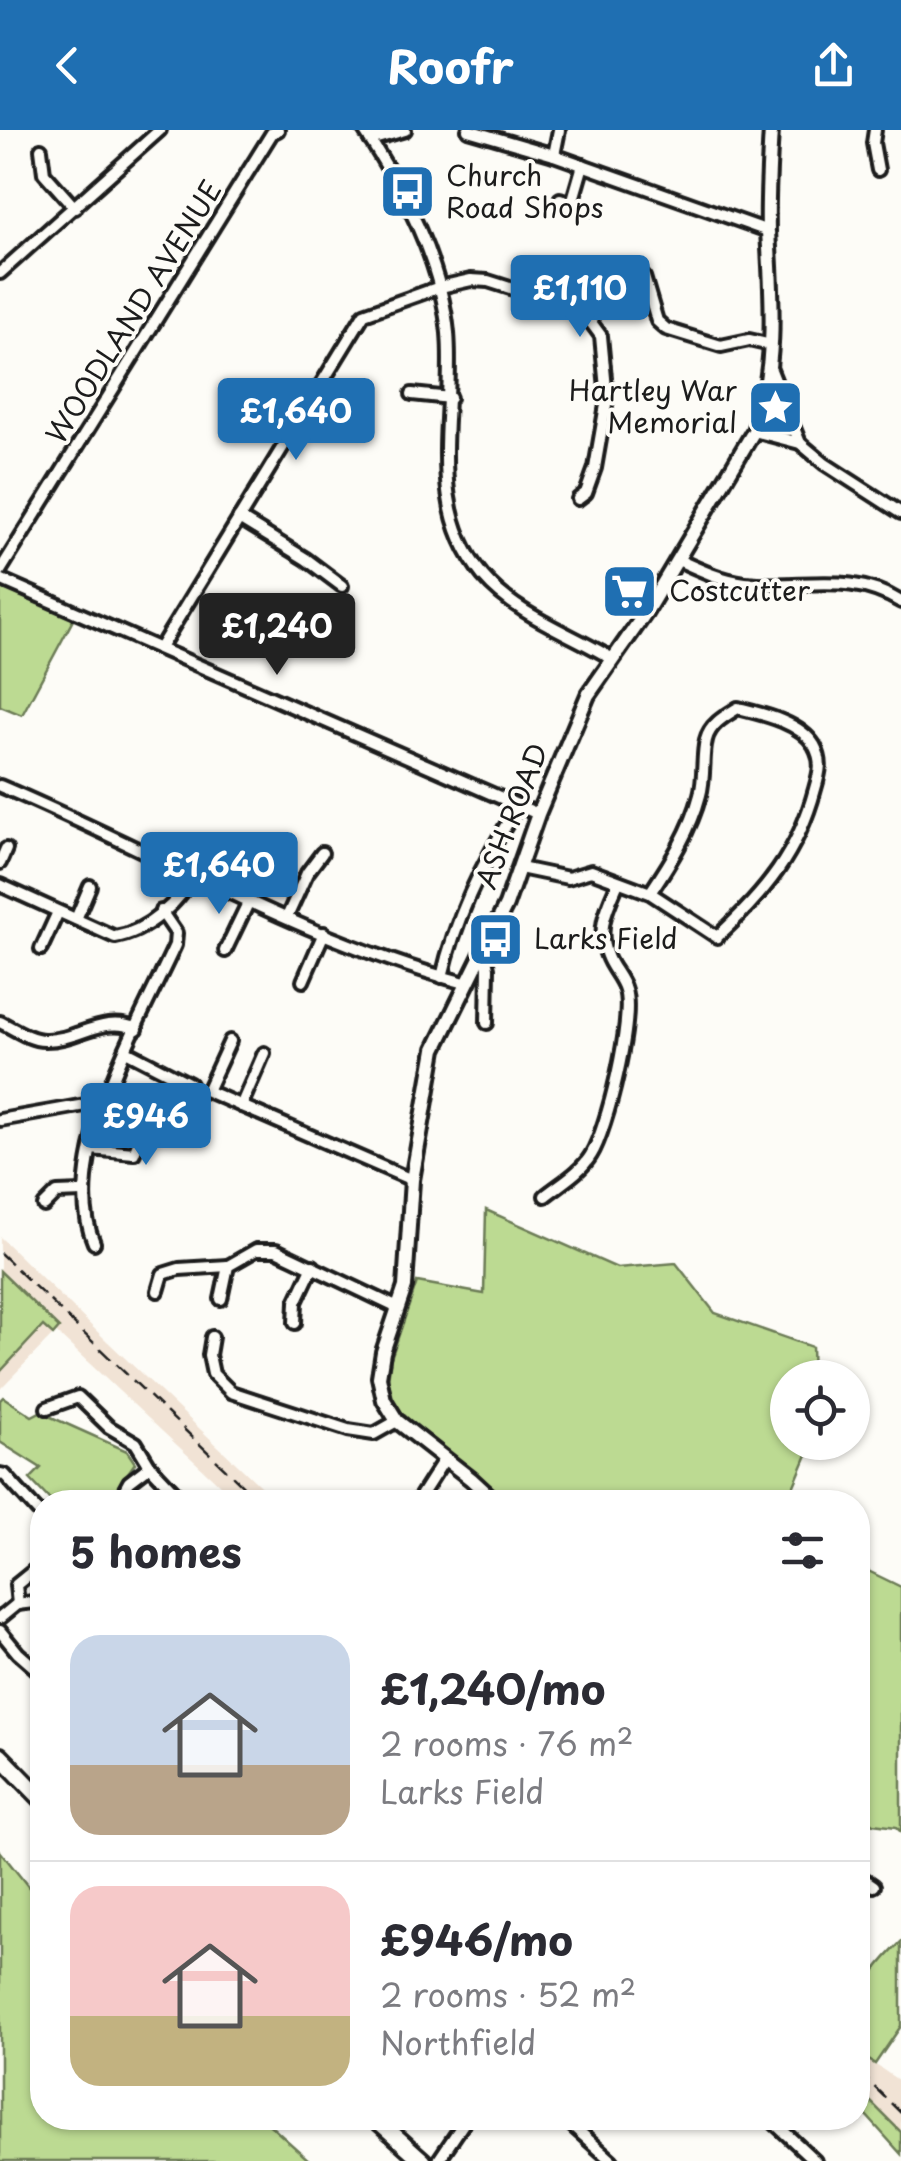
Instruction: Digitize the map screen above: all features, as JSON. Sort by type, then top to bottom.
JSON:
[{"type":"main road","points":[[0,1756],[30,1787]]},
{"type":"main road","points":[[388,2130],[423,2161]]},
{"type":"street","points":[[0,274],[160,130]]},
{"type":"street","name":"WOODLAND AVENUE","points":[[0,575],[272,133],[278,130]]},
{"type":"street","points":[[405,130],[367,135],[416,224],[440,287],[448,332],[450,398],[444,460],[455,529],[467,554],[506,598],[611,658]]},
{"type":"street","points":[[468,130],[768,231]]},
{"type":"street","points":[[554,156],[558,130]]},
{"type":"street","name":"ASH ROAD","points":[[397,1421],[384,1400],[380,1377],[383,1352],[405,1287],[412,1180],[435,1049],[520,868],[538,814],[588,695],[646,612],[754,431],[771,370],[771,130]]},
{"type":"street","points":[[875,130],[872,142],[878,170]]},
{"type":"street","points":[[41,149],[44,173],[76,208]]},
{"type":"street","points":[[583,166],[566,201],[589,209]]},
{"type":"street","points":[[644,277],[657,321],[666,329],[721,346],[749,340],[771,344]]},
{"type":"street","points":[[160,648],[364,314],[471,280],[488,281],[588,317],[600,336],[606,399],[595,468],[586,493],[578,499]]},
{"type":"street","points":[[771,370],[800,443]]},
{"type":"street","points":[[412,394],[450,398]]},
{"type":"street","points":[[754,431],[800,443],[901,513]]},
{"type":"street","points":[[239,518],[342,586]]},
{"type":"street","points":[[678,560],[712,576],[748,584],[854,582],[884,591],[901,602]]},
{"type":"street","points":[[0,575],[538,814]]},
{"type":"street","points":[[520,868],[568,878],[591,871],[650,893],[717,936],[749,908],[794,848],[822,764],[812,741],[778,719],[738,708],[718,720],[706,740],[700,798],[671,862],[650,893]]},
{"type":"street","points":[[0,786],[324,934],[420,972],[465,983]]},
{"type":"street","points":[[442,977],[460,914],[518,806]]},
{"type":"street","points":[[0,863],[6,849]]},
{"type":"street","points":[[287,917],[307,873],[322,853]]},
{"type":"street","points":[[0,885],[115,937],[128,935],[177,901],[194,874]]},
{"type":"street","points":[[545,1196],[590,1158],[599,1138],[621,1052],[628,1017],[625,990],[606,954],[601,924],[618,883]]},
{"type":"street","points":[[76,920],[90,886]]},
{"type":"street","points":[[225,951],[249,900]]},
{"type":"street","points":[[42,949],[58,912]]},
{"type":"street","points":[[94,1243],[85,1219],[83,1192],[102,1106],[176,945],[176,933],[161,912]]},
{"type":"street","points":[[303,981],[324,934]]},
{"type":"street","points":[[484,948],[488,968],[487,1023]]},
{"type":"street","points":[[0,1022],[46,1040],[120,1022],[137,1029]]},
{"type":"street","points":[[230,1041],[207,1091],[412,1180]]},
{"type":"street","points":[[126,1051],[190,1084]]},
{"type":"street","points":[[242,1106],[264,1052]]},
{"type":"street","points":[[0,1120],[86,1105],[102,1106]]},
{"type":"street","points":[[92,1149],[134,1152],[150,1109]]},
{"type":"street","points":[[44,1206],[57,1193],[83,1192]]},
{"type":"street","points":[[158,1291],[163,1274],[178,1269],[228,1266],[256,1250],[276,1250],[398,1308]]},
{"type":"street","points":[[220,1299],[228,1266]]},
{"type":"street","points":[[296,1323],[296,1302],[313,1266]]},
{"type":"street","points":[[212,1337],[209,1355],[213,1374],[231,1392],[348,1430],[374,1434],[397,1421],[482,1490]]},
{"type":"street","points":[[47,1408],[66,1398],[78,1397],[136,1443],[150,1466],[173,1490]]},
{"type":"street","points":[[425,1490],[445,1458]]},
{"type":"street","points":[[125,1490],[150,1466]]},
{"type":"street","points":[[0,1474],[30,1503]]},
{"type":"street","points":[[18,1604],[14,1594],[17,1583],[30,1573]]},
{"type":"street","points":[[0,1618],[18,1604],[30,1602]]},
{"type":"street","points":[[0,1631],[18,1654],[30,1662]]},
{"type":"street","points":[[870,1883],[874,1886]]},
{"type":"street","points":[[438,2161],[458,2130]]},
{"type":"street","points":[[577,2130],[612,2161]]},
{"type":"street","points":[[782,2130],[816,2161]]},
{"type":"shaded area","points":[[0,1237],[264,1490],[225,1490],[0,1280]]},
{"type":"shaded area","points":[[0,1285],[53,1335],[0,1389]]},
{"type":"shaded area","points":[[870,2061],[901,2082],[901,2154],[870,2119]]},
{"type":"green space","points":[[0,587],[74,618],[22,715],[0,706]]},
{"type":"green space","points":[[486,1210],[617,1268],[676,1263],[715,1313],[812,1347],[812,1360],[770,1360],[770,1460],[805,1460],[792,1490],[493,1490],[395,1405],[388,1380],[391,1358],[417,1282],[484,1294]]},
{"type":"green space","points":[[0,1271],[59,1328],[53,1335],[43,1326],[0,1372]]},
{"type":"green space","points":[[3,1397],[32,1416],[40,1412],[127,1451],[135,1463],[116,1490],[41,1490],[30,1479],[41,1468],[0,1442]]},
{"type":"green space","points":[[870,1572],[901,1587],[901,1832],[896,1827],[873,1824]]},
{"type":"green space","points":[[0,1851],[30,1889],[30,2130],[275,2130],[310,2161],[0,2161]]},
{"type":"green space","points":[[901,1942],[901,2026],[875,2064],[870,2061],[870,1979]]},
{"type":"green space","points":[[870,2101],[901,2132],[901,2154],[870,2119]]},
{"type":"railway","points":[[0,1253],[247,1490]]},
{"type":"railway","points":[[870,2083],[901,2113]]},
{"type":"place","name":"Church Road Shops","points":[[407,192]]},
{"type":"place","name":"Hartley War Memorial","points":[[776,407]]},
{"type":"place","name":"Costcutter","points":[[630,591]]},
{"type":"place","name":"Larks Field","points":[[495,939]]}]
